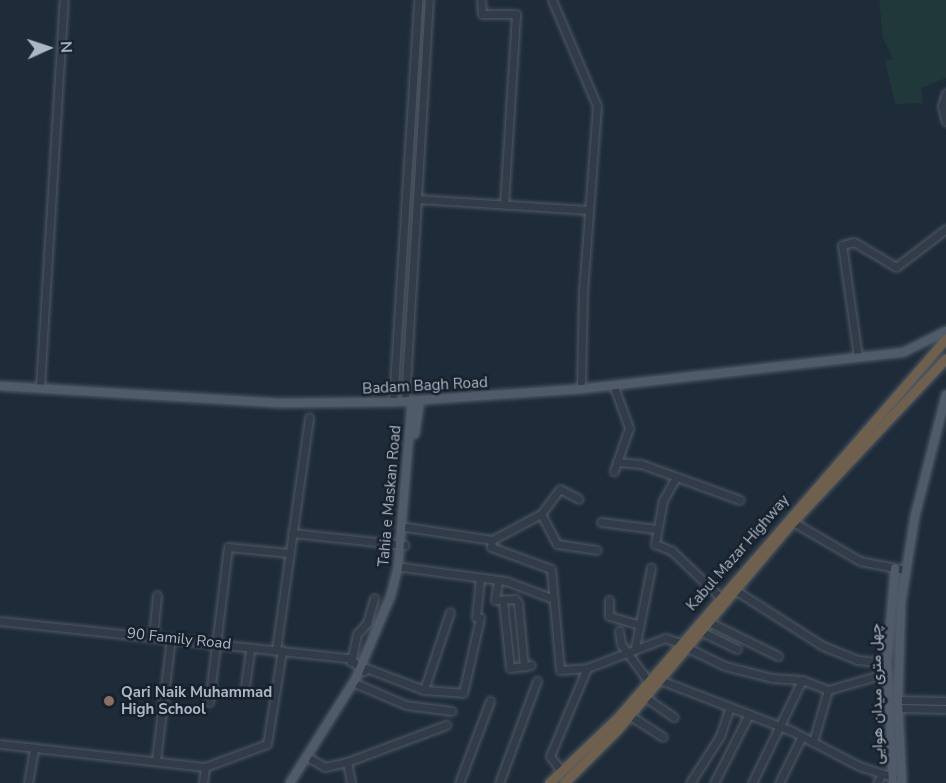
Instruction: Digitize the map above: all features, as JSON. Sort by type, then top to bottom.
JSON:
[{"type":"highway","name":"Kabul Mazar Highway","points":[[567,780],[648,681],[700,631],[910,391],[946,339]]},
{"type":"highway","name":"Kabul Mazar Highway","points":[[549,783],[567,780],[629,715],[660,680],[719,596],[910,391],[946,358]]},
{"type":"main road","name":"Badam Bagh Road","points":[[0,386],[278,403],[412,401],[581,389],[904,352],[946,331]]},
{"type":"main road","points":[[902,783],[898,704],[905,570],[946,395]]},
{"type":"main road","name":"Tahia e Maskan Road","points":[[297,783],[357,684],[358,665],[391,595],[406,527],[412,401]]},
{"type":"main road","name":"Tahia e Maskan Road","points":[[290,783],[389,615],[402,567],[412,401]]},
{"type":"main road","name":"چهل متری میدان هوایی","points":[[893,780],[887,663],[895,568]]},
{"type":"street","points":[[40,387],[64,0]]},
{"type":"street","points":[[393,402],[418,0]]},
{"type":"street","points":[[412,401],[417,199],[429,0]]},
{"type":"street","points":[[481,0],[483,14],[516,14],[504,205]]},
{"type":"street","points":[[552,0],[597,106],[589,210],[581,389]]},
{"type":"street","points":[[946,93],[942,106],[946,122]]},
{"type":"street","points":[[417,199],[589,210]]},
{"type":"street","points":[[854,357],[842,245],[854,242],[896,267],[946,229]]},
{"type":"street","points":[[614,384],[629,428],[614,471]]},
{"type":"street","points":[[0,744],[205,767],[267,744],[280,652],[289,553],[309,417]]},
{"type":"street","points":[[617,462],[641,464],[740,500]]},
{"type":"street","points":[[676,477],[663,500],[655,544],[672,551],[719,596]]},
{"type":"street","points":[[406,527],[492,540],[541,514],[560,489],[579,499]]},
{"type":"street","points":[[541,514],[557,544],[597,549]]},
{"type":"street","points":[[601,522],[656,529]]},
{"type":"street","points":[[793,522],[860,561],[905,570]]},
{"type":"street","points":[[292,533],[402,544]]},
{"type":"street","points":[[492,540],[492,547],[551,569],[550,598],[560,670],[586,668],[665,638],[725,666],[772,678],[802,680],[828,690],[887,673]]},
{"type":"street","points":[[209,702],[228,547],[289,553]]},
{"type":"street","points":[[402,567],[498,581],[550,598]]},
{"type":"street","points":[[635,648],[651,568]]},
{"type":"street","name":"90 Family Road","points":[[0,622],[280,652],[358,665],[424,690],[463,693],[480,618],[476,617],[480,580]]},
{"type":"street","points":[[498,581],[495,600],[503,600],[518,603],[528,666],[510,668],[503,600]]},
{"type":"street","points":[[735,590],[823,646],[858,660],[887,663]]},
{"type":"street","points":[[153,636],[157,595]]},
{"type":"street","points":[[358,665],[357,634],[367,623],[374,598]]},
{"type":"street","points":[[609,600],[609,616],[640,625]]},
{"type":"street","points":[[424,690],[450,612]]},
{"type":"street","points":[[709,621],[778,656]]},
{"type":"street","name":"90 Family Road","points":[[0,622],[153,636],[171,640]]},
{"type":"street","points":[[619,631],[627,653],[648,681]]},
{"type":"street","points":[[700,631],[737,649]]},
{"type":"street","points":[[156,760],[171,640]]},
{"type":"street","name":"90 Family Road","points":[[216,645],[250,651],[280,652]]},
{"type":"street","points":[[245,686],[250,651]]},
{"type":"street","points":[[567,780],[550,756],[586,668]]},
{"type":"street","points":[[660,680],[780,726],[893,780]]},
{"type":"street","points":[[752,783],[802,680]]},
{"type":"street","points":[[499,783],[537,681]]},
{"type":"street","points":[[357,684],[406,705],[452,711]]},
{"type":"street","points":[[813,742],[828,690]]},
{"type":"street","points":[[645,697],[674,717]]},
{"type":"street","points":[[459,783],[490,701]]},
{"type":"street","points":[[898,704],[946,701]]},
{"type":"street","points":[[898,704],[946,709]]},
{"type":"street","points":[[690,783],[720,735],[730,706]]},
{"type":"street","points":[[714,783],[749,714]]},
{"type":"street","points":[[629,715],[663,737]]},
{"type":"street","points":[[311,759],[325,767],[347,762],[446,725]]},
{"type":"street","points":[[779,783],[801,736]]},
{"type":"street","points":[[28,783],[34,748]]},
{"type":"street","points":[[347,762],[351,783]]},
{"type":"street","points":[[203,783],[205,767]]},
{"type":"street","points":[[877,783],[881,774]]},
{"type":"green space","points":[[879,0],[946,0],[946,78],[921,88],[923,103],[895,104],[885,61],[893,59],[883,38]]},
{"type":"place","name":"Qari Naik Muhammad High School","points":[[109,701]]}]
